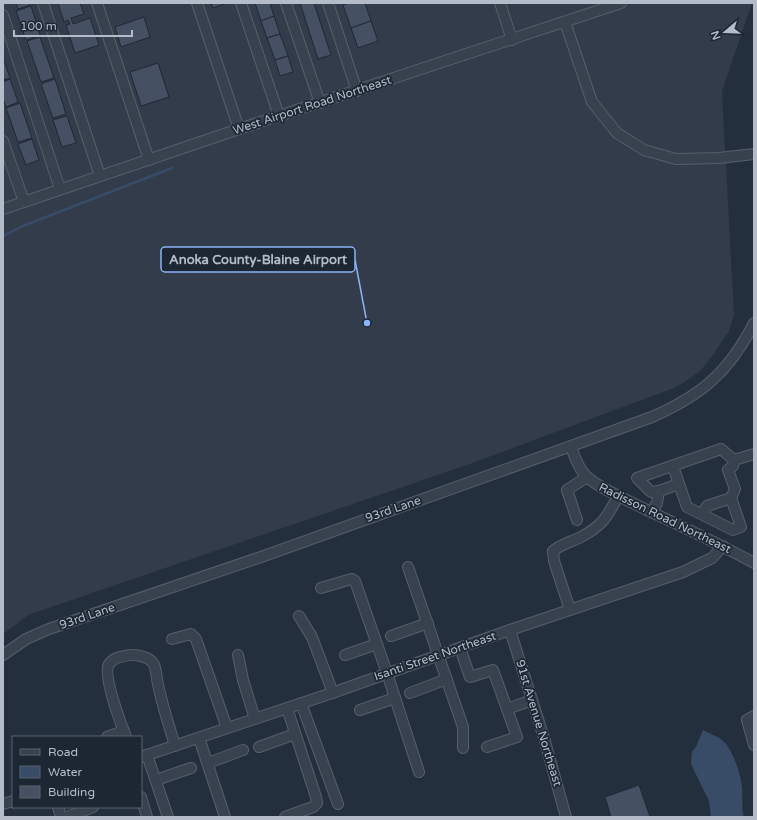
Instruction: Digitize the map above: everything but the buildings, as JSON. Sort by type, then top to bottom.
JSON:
[{"type":"street","points":[[43,3],[100,176]]},
{"type":"street","points":[[97,3],[149,160]]},
{"type":"street","points":[[197,3],[239,129]]},
{"type":"street","points":[[241,3],[279,116]]},
{"type":"street","points":[[286,3],[320,103]]},
{"type":"street","points":[[328,3],[357,91]]},
{"type":"street","name":"West Airport Road Northeast","points":[[3,209],[239,129],[621,3]]},
{"type":"street","points":[[502,4],[512,40]]},
{"type":"street","points":[[3,15],[60,189]]},
{"type":"street","points":[[565,22],[592,102],[617,133],[644,150],[676,159],[719,158],[754,154]]},
{"type":"street","points":[[3,141],[24,202]]},
{"type":"street","name":"93rd Lane","points":[[3,655],[26,639],[49,629],[261,556],[652,417],[693,396],[709,384],[728,364],[754,323]]},
{"type":"street","name":"Radisson Road Northeast","points":[[571,447],[576,462],[587,477],[618,496],[723,546],[754,563]]},
{"type":"street","points":[[679,484],[650,492],[637,478],[721,449],[734,460]]},
{"type":"street","points":[[734,460],[754,454]]},
{"type":"street","points":[[673,466],[687,507],[733,530],[741,527],[731,498],[735,489],[728,470],[733,466],[734,460]]},
{"type":"street","points":[[577,520],[567,490],[587,477]]},
{"type":"street","points":[[652,512],[657,503],[658,491]]},
{"type":"street","points":[[570,610],[554,561],[553,551],[558,547],[581,537],[600,525],[608,516],[618,496]]},
{"type":"street","points":[[702,514],[707,506],[731,498]]},
{"type":"street","name":"Isanti Street Northeast","points":[[144,756],[683,572],[712,558],[723,546]]},
{"type":"street","points":[[408,567],[463,727],[463,748]]},
{"type":"street","points":[[321,588],[352,579],[355,581],[419,772]]},
{"type":"street","points":[[299,616],[312,637],[332,693]]},
{"type":"street","points":[[391,636],[428,624]]},
{"type":"street","name":"91st Avenue Northeast","points":[[510,630],[566,817]]},
{"type":"street","points":[[172,640],[191,634],[196,639],[227,728]]},
{"type":"street","points":[[345,655],[377,644]]},
{"type":"street","points":[[460,648],[470,677],[493,670],[517,736],[487,747]]},
{"type":"street","points":[[113,736],[125,734],[111,693],[107,670],[109,664],[114,659],[133,655],[144,657],[152,661],[155,667],[165,714],[175,746]]},
{"type":"street","points":[[238,655],[243,680],[254,719]]},
{"type":"street","points":[[410,693],[447,679]]},
{"type":"street","points":[[360,710],[395,698]]},
{"type":"street","points":[[507,709],[532,700]]},
{"type":"street","points":[[301,703],[338,804]]},
{"type":"street","points":[[285,817],[313,807],[317,803],[287,708]]},
{"type":"street","points":[[754,716],[747,720],[754,744]]},
{"type":"street","points":[[259,747],[295,734]]},
{"type":"street","points":[[199,738],[225,817]]},
{"type":"street","points":[[208,763],[243,750]]},
{"type":"street","points":[[144,756],[156,780],[168,817]]},
{"type":"street","points":[[156,780],[191,768]]},
{"type":"street","points":[[142,801],[146,817]]},
{"type":"street","points":[[66,817],[90,808]]},
{"type":"shaded area","points":[[3,3],[752,3],[722,91],[734,315],[729,331],[701,370],[674,388],[467,465],[28,615],[3,634]]},
{"type":"water","points":[[703,730],[722,740],[733,755],[742,784],[744,817],[711,817],[709,801],[691,764],[692,752],[696,747]]},
{"type":"waterway","points":[[3,236],[23,226],[172,168]]},
{"type":"place","name":"Anoka County-Blaine Airport","points":[[367,323]]}]
